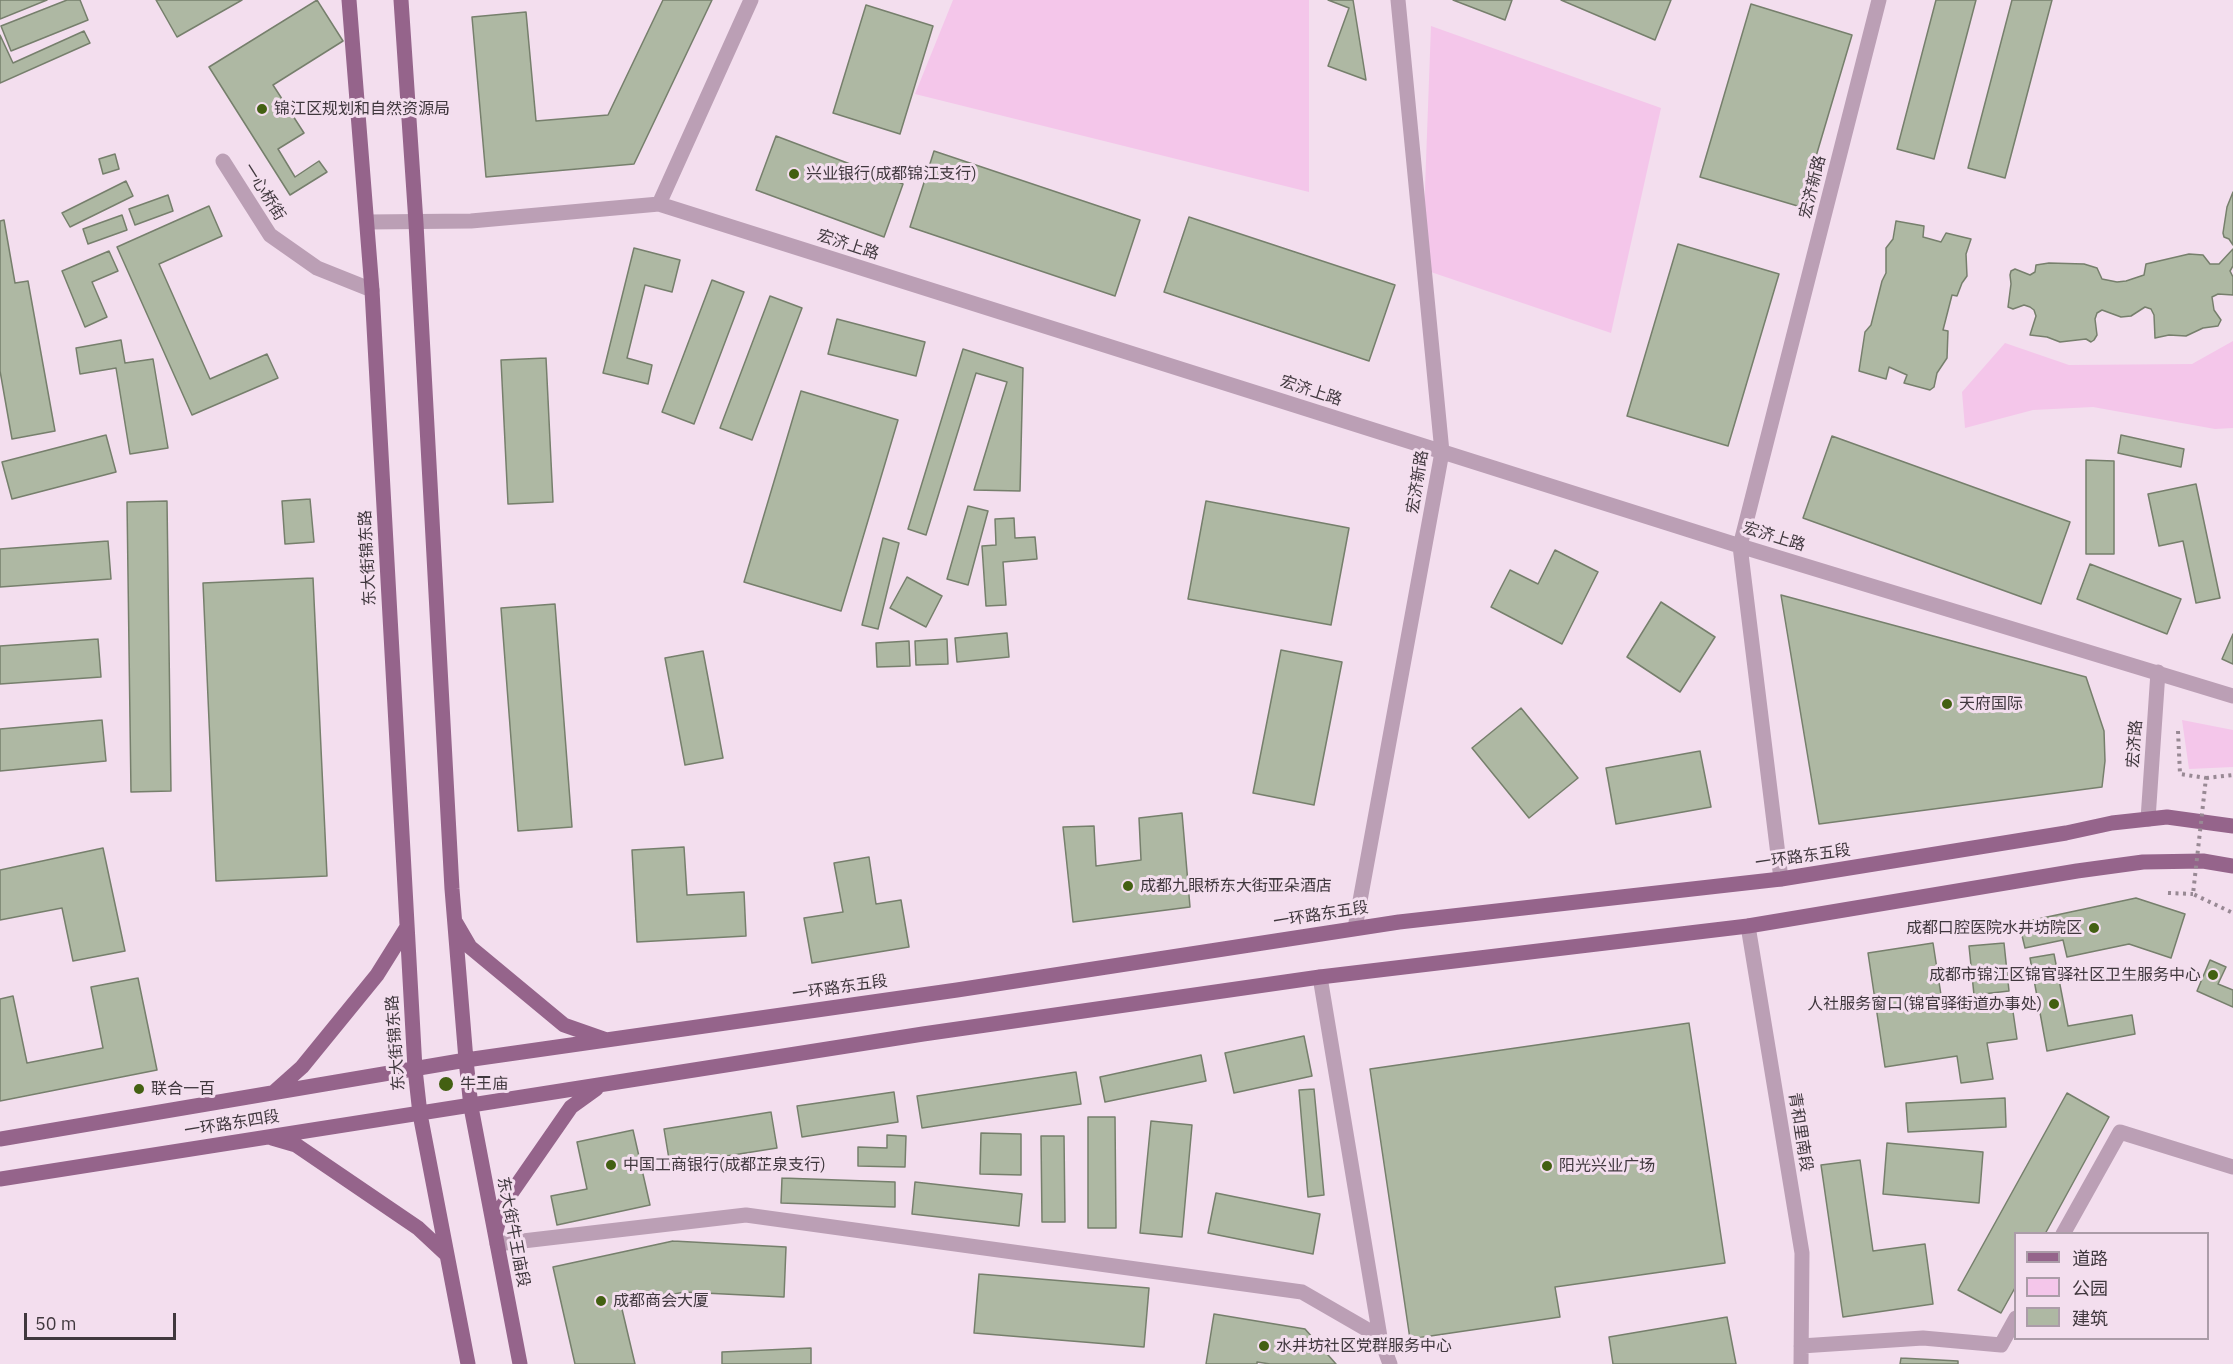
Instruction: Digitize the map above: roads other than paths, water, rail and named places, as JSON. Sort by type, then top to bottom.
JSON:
[{"type":"main road","name":"东大街锦东路","points":[[350,0],[372,290],[415,1069],[420,1114]]},
{"type":"main road","points":[[401,0],[416,223],[454,919],[471,1107],[935,1033],[1320,977],[1748,926],[2077,871],[2143,862],[2204,861],[2229,867]]},
{"type":"main road","name":"一环路东五段","points":[[415,1069],[957,990],[1399,921],[1781,879],[2066,833],[2112,823],[2167,817],[2233,826]]},
{"type":"main road","points":[[454,919],[470,947],[564,1025],[607,1040]]},
{"type":"main road","points":[[273,1093],[302,1067],[377,975],[407,927]]},
{"type":"main road","name":"一环路东四段","points":[[0,1139],[415,1069]]},
{"type":"main road","points":[[496,1239],[503,1205],[571,1107],[599,1086]]},
{"type":"main road","name":"一环路东四段","points":[[0,1179],[266,1136],[471,1107]]},
{"type":"main road","name":"东大街牛王庙段","points":[[471,1107],[520,1364]]},
{"type":"main road","points":[[420,1114],[468,1364]]},
{"type":"main road","points":[[266,1136],[296,1144],[418,1228],[447,1255]]},
{"type":"street","points":[[659,204],[751,0]]},
{"type":"street","name":"宏济新路","points":[[1355,928],[1442,452],[1398,0]]},
{"type":"street","name":"宏济新路","points":[[1781,879],[1740,546],[1879,0]]},
{"type":"street","name":"一心桥街","points":[[223,161],[270,235],[316,268],[372,290]]},
{"type":"street","name":"宏济上路","points":[[367,222],[471,221],[659,204],[1740,546],[2233,696]]},
{"type":"street","name":"宏济路","points":[[2148,819],[2158,672]]},
{"type":"street","name":"青和里南段","points":[[1748,926],[1802,1253],[1800,1364]]},
{"type":"street","points":[[1320,977],[1380,1337],[1390,1364]]},
{"type":"street","points":[[2064,1232],[2120,1132],[2233,1167]]},
{"type":"street","points":[[496,1239],[746,1215],[1302,1292],[1380,1337]]},
{"type":"street","points":[[1801,1346],[1923,1338],[2001,1345],[2014,1322]]},
{"type":"place","name":"锦江区规划和自然资源局","points":[[262,109]]},
{"type":"place","name":"兴业银行(成都锦江支行)","points":[[794,174]]},
{"type":"place","name":"天府国际","points":[[1947,704]]},
{"type":"place","name":"成都九眼桥东大街亚朵酒店","points":[[1128,886]]},
{"type":"place","name":"成都口腔医院水井坊院区","points":[[2094,928]]},
{"type":"place","name":"成都市锦江区锦官驿社区卫生服务中心","points":[[2213,975]]},
{"type":"place","name":"人社服务窗口(锦官驿街道办事处)","points":[[2054,1004]]},
{"type":"place","name":"牛王庙","points":[[446,1084]]},
{"type":"place","name":"联合一百","points":[[139,1089]]},
{"type":"place","name":"中国工商银行(成都芷泉支行)","points":[[611,1165]]},
{"type":"place","name":"阳光兴业广场","points":[[1547,1166]]},
{"type":"place","name":"成都商会大厦","points":[[601,1301]]},
{"type":"place","name":"水井坊社区党群服务中心","points":[[1264,1346]]}]
